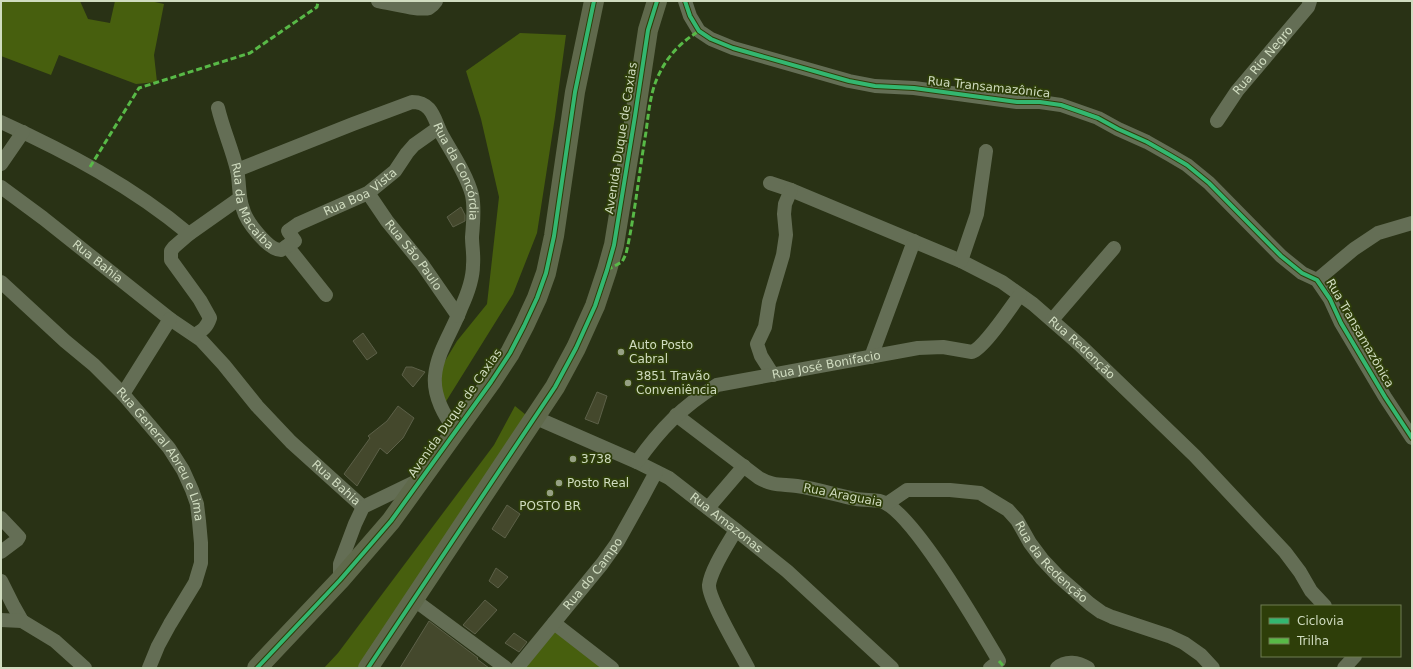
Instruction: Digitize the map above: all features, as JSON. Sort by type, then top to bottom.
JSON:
[{"type":"highway","name":"Avenida Duque de Caxias","points":[[257,668],[340,580],[391,521],[456,432],[510,353],[537,298],[546,273],[554,236],[575,92],[594,1]]},
{"type":"highway","name":"Avenida Duque de Caxias","points":[[368,668],[555,387],[576,348],[595,306],[607,270],[616,230],[648,30],[657,1]]},
{"type":"street","points":[[378,1],[425,9],[432,6],[436,1]]},
{"type":"street","name":"Rua Transamazônica","points":[[685,1],[690,16],[699,32],[711,39],[733,48],[796,67],[849,81],[876,86],[914,88],[1017,102],[1040,102],[1061,105],[1098,118],[1147,142],[1187,165],[1208,183],[1281,256],[1302,273],[1317,280],[1330,299],[1341,324],[1385,397],[1412,438]]},
{"type":"street","name":"Rua Rio Negro","points":[[1217,121],[1236,91],[1308,7],[1310,1]]},
{"type":"street","name":"Rua da Concórdia","points":[[237,170],[412,102],[420,102],[429,108],[466,180],[472,195],[474,209],[472,239],[473,266],[469,291],[438,361],[435,377],[435,388],[439,403],[456,432]]},
{"type":"street","name":"Rua da Macaiba","points":[[218,108],[237,170],[242,209],[248,221],[266,242],[278,250],[281,250],[287,246],[326,295]]},
{"type":"street","points":[[1,122],[78,160],[140,197],[189,234]]},
{"type":"street","name":"Rua Boa Vista","points":[[287,246],[295,241],[288,231],[309,219],[368,193],[395,171],[414,145],[438,128]]},
{"type":"street","points":[[1,164],[22,132]]},
{"type":"street","points":[[961,261],[977,214],[986,151]]},
{"type":"street","name":"Rua Redenção","points":[[770,183],[791,190],[961,261],[1002,282],[1033,304],[1052,320],[1195,456],[1285,552],[1324,605]]},
{"type":"street","name":"Rua Bahia","points":[[1,187],[43,218],[170,319],[195,335],[224,365],[257,406],[290,442],[363,507]]},
{"type":"street","points":[[773,375],[761,356],[757,344],[765,326],[783,255],[786,235],[784,214],[785,204],[791,190]]},
{"type":"street","name":"Rua São Paulo","points":[[368,193],[387,221],[422,264],[458,316]]},
{"type":"street","points":[[195,335],[204,330],[208,325],[210,318],[200,300],[171,260],[170,256],[174,247],[189,234],[240,198]]},
{"type":"street","points":[[1317,280],[1354,249],[1378,233],[1412,223]]},
{"type":"street","points":[[871,357],[914,241]]},
{"type":"street","points":[[1052,320],[1114,248]]},
{"type":"street","name":"Rua General Abreu e Lima","points":[[1,282],[65,341],[94,365],[123,394],[169,448],[182,470],[197,504],[201,543],[201,563],[195,583],[167,629],[149,668]]},
{"type":"street","name":"Rua José Bonifacio","points":[[637,462],[665,425],[701,395],[717,385],[918,348],[943,348],[972,352],[976,351],[985,342],[1020,295]]},
{"type":"street","points":[[123,394],[170,319]]},
{"type":"street","name":"Rua Araguaia","points":[[676,415],[768,483],[796,486],[859,499],[880,501],[888,504],[908,523],[934,558],[995,664]]},
{"type":"street","name":"Rua Amazonas","points":[[534,417],[637,462],[669,478],[787,571],[892,668]]},
{"type":"street","points":[[708,508],[744,466]]},
{"type":"street","name":"Rua do Campo","points":[[517,668],[602,564],[617,543],[656,472]]},
{"type":"street","name":"Rua Bahia","points":[[340,580],[340,564],[354,524],[363,507],[422,478]]},
{"type":"street","name":"Rua da Redenção","points":[[888,504],[907,490],[950,490],[980,493],[1008,510],[1017,520],[1030,543],[1042,559],[1058,576],[1090,604],[1101,612],[1112,617],[1169,636],[1184,643],[1201,655],[1213,668]]},
{"type":"street","points":[[1,518],[19,537],[1,552]]},
{"type":"street","points":[[736,530],[711,574],[709,586],[712,600],[748,668]]},
{"type":"street","points":[[1,581],[22,621]]},
{"type":"street","points":[[413,599],[506,668]]},
{"type":"street","points":[[1,620],[22,621],[55,641],[85,668]]},
{"type":"street","points":[[554,623],[612,668]]},
{"type":"street","points":[[1344,668],[1354,657]]},
{"type":"street","points":[[1057,668],[1064,663],[1071,662],[1088,668]]},
{"type":"green space","points":[[1,1],[80,1],[88,19],[110,23],[115,1],[150,1],[164,4],[154,55],[157,82],[136,84],[59,55],[51,75],[1,56]]},
{"type":"green space","points":[[520,33],[566,35],[537,233],[513,294],[445,403],[430,386],[457,341],[487,304],[499,197],[481,119],[466,71]]},
{"type":"green space","points":[[515,406],[526,415],[360,668],[324,668],[338,653],[494,445]]},
{"type":"green space","points":[[559,621],[620,668],[519,668]]},
{"type":"building","points":[[461,207],[465,215],[465,221],[453,227],[447,217]]},
{"type":"building","points":[[363,333],[377,353],[367,360],[353,341]]},
{"type":"building","points":[[406,367],[412,367],[425,372],[413,387],[402,375]]},
{"type":"building","points":[[597,392],[607,396],[598,424],[585,419]]},
{"type":"building","points":[[398,406],[414,418],[403,438],[387,454],[380,448],[357,486],[344,474],[370,438],[368,436],[387,421]]},
{"type":"building","points":[[507,505],[520,514],[505,538],[492,529]]},
{"type":"building","points":[[496,568],[508,577],[498,588],[489,581]]},
{"type":"building","points":[[485,600],[497,610],[475,634],[463,625]]},
{"type":"building","points":[[429,621],[478,658],[477,659],[489,668],[400,668]]},
{"type":"building","points":[[514,633],[527,642],[519,652],[505,643]]},
{"type":"marked path","points":[[90,167],[139,88],[250,53],[317,7],[318,1]]},
{"type":"marked path","points":[[607,270],[622,262],[626,254],[652,93],[656,81],[673,53],[685,41],[699,31]]},
{"type":"marked path","points":[[999,661],[1005,668]]},
{"type":"cycle path","points":[[257,668],[340,580],[391,521],[491,382],[510,353],[524,326],[537,298],[546,273],[554,236],[575,92],[594,1]]},
{"type":"cycle path","points":[[368,668],[555,387],[576,348],[595,306],[614,245],[648,30],[657,1]]},
{"type":"cycle path","points":[[685,1],[690,16],[699,31],[711,39],[733,48],[849,81],[875,86],[914,88],[1017,102],[1040,102],[1061,105],[1098,118],[1147,142],[1187,165],[1209,183],[1281,256],[1302,273],[1317,280],[1330,299],[1341,323],[1385,397],[1412,438]]},
{"type":"place","name":"Auto Posto Cabral","points":[[621,352]]},
{"type":"place","name":"3851 Travão Conveniência","points":[[628,383]]},
{"type":"place","name":"3738","points":[[573,459]]},
{"type":"place","name":"Posto Real","points":[[559,483]]},
{"type":"place","name":"POSTO BR","points":[[550,493]]}]
